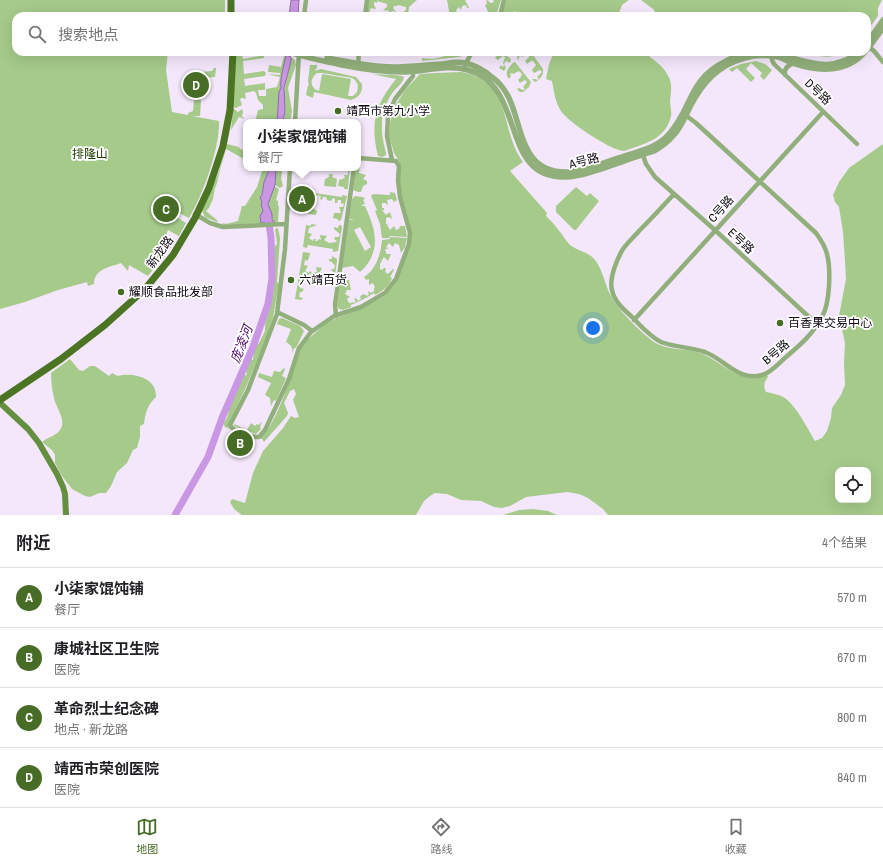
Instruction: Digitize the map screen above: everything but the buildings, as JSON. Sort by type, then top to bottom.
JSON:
[{"type":"main road","points":[[230,0],[230,12]]},
{"type":"main road","name":"新龙路","points":[[0,400],[74,350],[118,314],[158,275],[178,246],[209,188],[226,133],[231,99],[232,56]]},
{"type":"main road","points":[[0,403],[28,429],[39,443],[63,487],[65,494],[66,515]]},
{"type":"street","points":[[304,12],[306,0]]},
{"type":"street","points":[[366,12],[367,0]]},
{"type":"street","points":[[501,12],[504,0]]},
{"type":"street","name":"A号路","points":[[871,41],[883,20]]},
{"type":"street","name":"A号路","points":[[871,43],[883,28]]},
{"type":"street","points":[[871,52],[883,62]]},
{"type":"street","points":[[295,119],[299,56]]},
{"type":"street","name":"A号路","points":[[313,56],[358,65],[385,67],[413,68],[448,63],[474,66],[488,73],[502,87],[509,98],[526,149],[530,155],[543,166],[560,172],[576,171],[642,152],[654,146],[667,137],[703,84],[719,69],[745,58],[758,56]]},
{"type":"street","points":[[358,65],[359,56]]},
{"type":"street","points":[[464,66],[470,56]]},
{"type":"street","name":"A号路","points":[[684,114],[696,88],[708,71],[737,56]]},
{"type":"street","name":"D号路","points":[[771,56],[774,64],[857,144]]},
{"type":"street","name":"A号路","points":[[777,56],[794,63],[821,70],[840,68],[855,61],[860,56]]},
{"type":"street","name":"A号路","points":[[783,56],[828,65],[844,62],[854,56]]},
{"type":"street","points":[[785,75],[785,71],[794,63]]},
{"type":"street","points":[[392,160],[386,136],[388,116],[392,103],[411,79],[413,68]]},
{"type":"street","name":"C号路","points":[[634,320],[824,112]]},
{"type":"street","name":"B号路","points":[[674,194],[624,248],[611,283],[614,297],[621,307],[634,320],[649,334],[660,341],[709,354],[745,376],[763,375],[782,362],[809,337],[824,312],[828,291],[828,257],[825,247],[816,233],[684,114]]},
{"type":"street","name":"E号路","points":[[642,152],[646,164],[653,174],[716,230],[809,318],[819,322]]},
{"type":"street","points":[[290,171],[285,224],[284,262],[277,312],[248,390],[231,424],[231,427],[234,430],[254,437],[259,437],[262,435],[282,396],[299,348],[312,331],[336,316],[355,309],[385,293],[393,285],[400,268],[409,244],[410,233],[400,197],[398,180],[399,166],[396,161],[392,160],[361,158]]},
{"type":"street","points":[[336,316],[336,298],[354,171]]},
{"type":"street","points":[[196,214],[210,223],[221,227],[236,228],[285,224]]},
{"type":"street","points":[[277,312],[304,325],[312,331]]},
{"type":"green space","name":"排隆山","points":[[0,0],[225,0],[225,12],[12,12],[12,56],[168,56],[166,70],[172,112],[188,115],[188,113],[193,111],[194,101],[196,99],[201,100],[200,116],[192,116],[219,121],[219,132],[210,171],[200,197],[189,218],[177,212],[175,216],[186,223],[179,236],[168,230],[168,238],[174,243],[148,276],[129,265],[128,271],[121,263],[103,269],[97,275],[94,284],[88,286],[87,282],[0,309]]},
{"type":"green space","points":[[369,0],[417,0],[409,7],[408,12],[403,12],[406,10],[406,7],[398,5],[394,6],[393,8],[396,12],[383,10],[387,7],[387,4],[377,1],[377,3],[374,2],[376,9],[371,8],[370,12],[367,12]]},
{"type":"green space","points":[[447,0],[465,0],[469,8],[467,8],[466,5],[462,6],[461,10],[459,7],[456,10],[457,12],[449,12]]},
{"type":"green space","points":[[486,0],[490,3],[494,2],[493,0],[501,0],[497,12],[488,12],[485,5],[487,4]]},
{"type":"green space","points":[[506,0],[629,0],[622,5],[619,12],[503,12]]},
{"type":"green space","points":[[641,0],[882,0],[878,8],[878,16],[871,26],[871,12],[655,12]]},
{"type":"green space","points":[[236,56],[242,56],[243,59],[264,56],[264,58],[243,61],[244,74],[264,71],[266,73],[265,76],[244,79],[245,86],[265,83],[265,90],[258,90],[259,96],[266,96],[266,89],[277,87],[280,77],[267,74],[280,75],[280,73],[268,72],[269,65],[281,67],[284,56],[286,56],[280,86],[277,119],[256,119],[258,110],[263,109],[263,105],[258,100],[254,91],[245,93],[246,99],[240,99],[242,105],[236,108],[233,107]]},
{"type":"green space","points":[[446,56],[462,56],[422,61],[422,58],[438,58]]},
{"type":"green space","points":[[496,56],[503,56],[498,60],[495,58]]},
{"type":"green space","points":[[503,56],[507,56],[511,59],[510,63],[506,61],[504,64],[506,68],[504,71],[499,68],[501,65],[503,67],[505,57]]},
{"type":"green space","points":[[534,56],[543,69],[540,79],[535,82],[532,79],[539,79],[537,77],[542,72],[540,70],[534,73],[532,70],[536,65],[533,61],[527,64],[525,61],[529,57]]},
{"type":"green space","points":[[552,56],[650,56],[662,67],[670,81],[671,114],[668,124],[659,136],[646,143],[624,151],[609,146],[580,128],[561,111],[556,100],[552,81],[546,79]]},
{"type":"green space","points":[[291,57],[295,60],[296,65],[288,88],[292,111],[291,119],[284,119],[284,92]]},
{"type":"green space","points":[[756,61],[765,64],[772,70],[764,80],[760,76],[762,73],[751,63],[746,69],[755,78],[751,82],[737,68],[732,72],[729,69],[741,64]]},
{"type":"green space","points":[[515,62],[531,82],[529,87],[523,92],[520,92],[517,89],[525,89],[523,87],[527,82],[525,80],[520,83],[518,80],[522,74],[519,71],[513,74],[512,73],[510,74],[511,76],[509,79],[507,75],[508,69]]},
{"type":"green space","points":[[310,65],[317,65],[317,68],[314,71],[321,69],[356,77],[362,84],[362,90],[358,96],[351,100],[314,92],[313,98],[306,95],[308,85],[309,87],[308,81]],"holes":[[[317,73],[352,78],[358,85],[357,92],[353,96],[348,96],[351,79],[322,74],[319,91],[316,90],[312,86],[314,75]]]},
{"type":"green space","points":[[216,68],[215,77],[202,78],[200,93],[197,93],[196,75],[200,72],[212,71]]},
{"type":"green space","points":[[462,72],[479,78],[490,86],[498,97],[516,149],[523,162],[510,171],[547,213],[546,216],[569,244],[595,260],[615,303],[625,315],[637,328],[660,345],[701,353],[743,376],[759,378],[767,375],[768,377],[764,386],[766,392],[781,396],[796,409],[815,441],[822,438],[827,431],[832,408],[841,395],[845,385],[845,343],[841,325],[838,321],[846,279],[845,261],[843,232],[839,207],[835,202],[833,195],[839,182],[849,168],[883,144],[883,515],[608,515],[603,509],[588,498],[579,494],[567,492],[526,497],[510,506],[502,508],[494,507],[481,501],[461,500],[447,494],[435,493],[424,501],[416,515],[242,515],[234,509],[230,502],[232,499],[245,503],[253,473],[263,451],[283,428],[291,416],[295,418],[299,417],[293,400],[296,394],[294,389],[290,391],[284,403],[288,413],[287,416],[264,442],[260,438],[266,432],[278,410],[301,348],[307,340],[324,325],[332,320],[365,307],[385,296],[396,283],[411,239],[402,201],[400,163],[394,153],[389,136],[390,123],[393,109],[405,90],[420,74]]},
{"type":"green space","points":[[371,74],[404,77],[388,99],[383,114],[382,129],[386,155],[382,157],[378,156],[374,134],[376,115],[383,97],[396,79]]},
{"type":"green space","points":[[233,108],[238,112],[242,109],[242,116],[245,119],[239,117],[231,130]]},
{"type":"green space","points":[[227,144],[239,147],[243,150],[243,158],[226,149],[213,199],[206,211],[218,221],[217,222],[205,217],[202,211],[218,174]]},
{"type":"green space","points":[[262,171],[269,171],[264,182],[261,199],[263,211],[261,223],[226,226],[222,224],[238,221],[242,206],[245,206],[257,187]]},
{"type":"green space","points":[[276,171],[282,171],[281,178],[283,186],[280,188],[275,185]]},
{"type":"green space","points":[[348,171],[350,171],[348,189],[338,186],[339,180],[345,178],[344,175],[348,175]]},
{"type":"green space","points":[[356,171],[359,171],[359,173],[366,175],[363,179],[367,181],[367,184],[363,186],[361,192],[353,190]]},
{"type":"green space","points":[[329,174],[333,174],[332,177],[337,179],[336,187],[324,186],[325,179],[329,177]]},
{"type":"green space","points":[[274,186],[279,189],[276,200],[278,201],[279,206],[278,222],[274,223],[271,219],[269,204],[270,195]]},
{"type":"green space","points":[[576,187],[587,196],[590,193],[599,201],[576,230],[574,230],[556,212],[556,206]]},
{"type":"green space","points":[[312,190],[314,193],[342,197],[342,195],[347,196],[341,220],[338,221],[338,219],[333,218],[334,213],[341,213],[339,207],[343,207],[344,204],[341,203],[341,200],[338,200],[337,203],[335,203],[335,199],[333,198],[331,201],[327,200],[326,197],[323,197],[322,200],[320,199],[321,196],[317,195],[313,198],[312,203],[316,204],[313,208],[317,211],[316,215],[308,214]]},
{"type":"green space","points":[[390,192],[395,193],[397,200],[394,202],[392,199],[387,200],[387,205],[386,203],[382,203],[382,208],[384,208],[384,210],[382,210],[386,215],[390,212],[392,219],[389,217],[386,218],[386,224],[388,224],[387,225],[390,230],[394,226],[396,230],[399,229],[400,226],[405,226],[407,237],[390,236],[389,238],[382,238],[380,224],[375,211],[377,210],[371,196],[373,194],[390,195]]},
{"type":"green space","points":[[355,196],[363,197],[365,199],[363,200],[365,204],[362,206],[365,206],[371,219],[375,239],[375,246],[370,260],[360,272],[353,266],[342,268],[349,220],[355,220],[349,219],[352,199]],"holes":[[[360,227],[371,247],[365,251],[354,230]]]},
{"type":"green space","points":[[311,224],[317,225],[309,228],[308,233],[312,234],[309,238],[313,241],[316,239],[315,241],[317,241],[319,239],[321,240],[320,235],[327,236],[324,240],[329,243],[337,241],[334,239],[335,237],[339,237],[340,234],[334,229],[334,227],[338,228],[339,225],[341,225],[342,228],[338,251],[333,252],[333,249],[308,245],[307,248],[303,247],[306,225],[311,226]]},
{"type":"green space","points":[[278,228],[280,238],[277,282],[279,284],[273,318],[246,387],[228,426],[230,429],[225,427],[223,423],[228,416],[230,402],[244,374],[246,376],[247,372],[244,373],[244,370],[250,358],[253,360],[254,349],[265,331],[265,324],[271,302],[271,294],[274,289],[275,266],[273,261],[275,259],[273,251],[277,244],[275,229]]},
{"type":"green space","points":[[390,237],[407,238],[405,247],[401,253],[399,245],[395,243],[393,247],[389,243],[386,247],[388,248],[385,249],[386,254],[391,254],[388,261],[384,257],[381,262],[382,263],[380,263],[380,269],[382,270],[386,268],[385,272],[388,274],[393,269],[394,270],[390,277],[392,278],[387,286],[375,295],[374,293],[351,305],[351,307],[343,310],[339,309],[337,305],[341,280],[349,280],[351,290],[347,290],[345,294],[350,297],[347,299],[349,303],[356,302],[354,299],[356,298],[358,301],[361,299],[360,296],[364,294],[367,296],[369,291],[371,293],[374,291],[375,287],[373,283],[369,285],[369,279],[366,280],[364,277],[375,266],[382,240],[390,239]]},
{"type":"green space","points":[[303,252],[310,253],[307,261],[305,260],[304,265],[308,266],[305,271],[309,273],[310,271],[313,274],[317,272],[316,267],[322,268],[320,272],[325,275],[330,275],[333,272],[331,269],[334,269],[335,265],[329,261],[329,259],[332,259],[332,256],[337,259],[337,261],[335,276],[332,278],[327,278],[328,276],[309,274],[303,278],[300,288],[304,289],[300,292],[299,297],[303,298],[301,300],[295,299]]},
{"type":"green space","points":[[282,318],[300,326],[304,331],[292,354],[292,347],[286,342],[291,329],[277,324],[279,319]]},
{"type":"green space","points":[[70,359],[79,370],[83,371],[90,366],[95,366],[109,376],[112,373],[118,376],[136,376],[148,381],[155,390],[156,397],[147,409],[144,424],[140,426],[140,437],[137,448],[133,450],[127,463],[117,472],[106,493],[99,493],[90,497],[72,489],[62,476],[55,463],[55,455],[52,450],[42,442],[56,434],[62,426],[62,418],[53,395],[51,373]]},
{"type":"green space","points":[[284,368],[285,369],[282,376],[286,378],[276,401],[274,400],[271,406],[270,398],[265,395],[271,383],[258,377],[259,373],[272,377],[274,371],[280,372]]},
{"type":"green space","points":[[262,421],[261,429],[256,434],[234,426],[234,424],[247,430],[251,423],[255,426],[257,424],[259,425]]},
{"type":"green space","points":[[533,509],[548,511],[557,515],[503,515],[519,510]]},
{"type":"shaded area","points":[[291,0],[299,0],[298,12],[290,12]]},
{"type":"shaded area","points":[[286,56],[291,57],[284,88],[285,111],[284,119],[277,119],[279,92],[281,88],[281,77]]},
{"type":"shaded area","points":[[269,171],[276,171],[275,185],[268,204],[274,223],[261,223],[260,216],[263,211],[260,197],[262,195],[264,182]]},
{"type":"waterway","name":"庞凌河","points":[[175,515],[208,457],[222,418],[253,347],[268,304],[272,278],[271,237],[268,218]]},
{"type":"place","name":"靖西市荣创医院","points":[[196,85]]},
{"type":"place","name":"靖西市第九小学","points":[[338,111]]},
{"type":"place","name":"小柒家馄饨铺","points":[[302,199]]},
{"type":"place","name":"革命烈士纪念碑","points":[[166,209]]},
{"type":"place","name":"六靖百货","points":[[291,280]]},
{"type":"place","name":"耀顺食品批发部","points":[[121,292]]},
{"type":"place","name":"百香果交易中心","points":[[780,323]]},
{"type":"place","name":"康城社区卫生院","points":[[240,443]]}]
